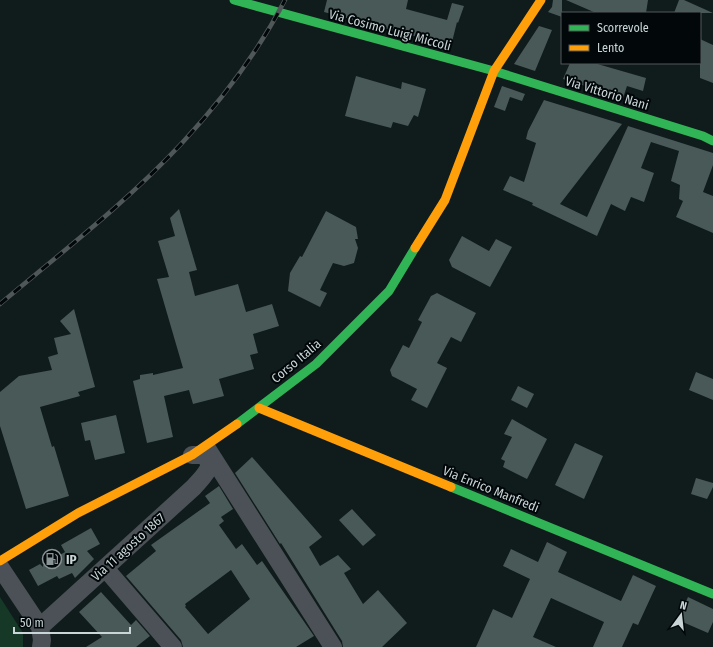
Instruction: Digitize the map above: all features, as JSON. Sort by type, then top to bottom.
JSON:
[{"type":"street","name":"Via Cosimo Luigi Miccoli","points":[[234,0],[494,71]]},
{"type":"street","name":"Corso Italia","points":[[0,561],[78,513],[199,451],[259,408],[316,364],[389,291],[444,200],[494,71],[540,0]]},
{"type":"street","name":"Via Vittorio Nani","points":[[494,71],[703,136],[713,141]]},
{"type":"street","name":"Via Enrico Manfredi","points":[[259,408],[713,594]]},
{"type":"street","name":"Via 11 agosto 1867","points":[[42,640],[105,568],[204,477],[210,465],[206,457],[201,455],[199,451]]},
{"type":"street","points":[[199,451],[333,647]]},
{"type":"street","points":[[0,567],[42,640]]},
{"type":"street","points":[[105,568],[173,647]]},
{"type":"green space","points":[[0,597],[23,633],[23,647],[0,647]]},
{"type":"building","points":[[327,0],[408,0],[406,9],[447,20],[452,3],[464,6],[458,23],[457,22],[451,46],[324,12]]},
{"type":"building","points":[[553,0],[562,0],[561,17],[548,12],[552,7]]},
{"type":"building","points":[[566,0],[648,0],[646,12],[594,12]]},
{"type":"building","points":[[679,0],[684,0],[713,13],[701,12],[674,12]]},
{"type":"building","points":[[539,26],[552,30],[535,71],[514,64]]},
{"type":"building","points":[[701,39],[713,45],[713,83],[700,78]]},
{"type":"building","points":[[570,64],[597,64],[646,78],[643,91],[627,86],[623,98],[563,79]]},
{"type":"building","points":[[356,76],[401,89],[402,82],[426,89],[418,117],[414,115],[408,126],[393,122],[391,128],[345,116]]},
{"type":"building","points":[[502,86],[525,94],[522,101],[510,97],[505,111],[494,107]]},
{"type":"building","points":[[544,100],[622,124],[560,204],[587,217],[628,126],[713,153],[713,165],[703,192],[713,196],[713,233],[676,217],[683,201],[679,199],[680,185],[671,181],[679,151],[651,142],[641,168],[654,173],[644,202],[631,197],[625,211],[611,204],[597,236],[532,205],[533,203],[503,190],[510,176],[524,182],[536,143],[526,139],[528,131]]},
{"type":"building","points":[[179,209],[197,270],[189,272],[195,296],[238,284],[246,312],[272,304],[279,326],[253,334],[258,353],[250,355],[254,369],[219,379],[224,396],[193,404],[189,390],[164,396],[173,437],[147,443],[133,381],[140,379],[140,375],[153,373],[153,375],[183,368],[157,279],[169,277],[158,241],[175,236],[170,218]]},
{"type":"building","points":[[326,211],[356,227],[358,239],[355,239],[358,248],[354,263],[344,266],[333,263],[320,290],[327,293],[320,307],[288,291],[290,273],[300,256],[302,257]]},
{"type":"building","points":[[462,236],[489,251],[496,239],[512,247],[490,287],[452,267],[449,260]]},
{"type":"building","points":[[437,293],[476,313],[461,342],[451,337],[437,363],[447,368],[427,408],[411,400],[417,389],[392,376],[390,370],[403,345],[409,348],[422,322],[418,320],[431,296]]},
{"type":"building","points":[[74,309],[95,387],[78,392],[80,396],[40,407],[52,447],[54,446],[69,496],[26,509],[0,426],[0,392],[19,376],[52,370],[48,357],[58,354],[54,338],[71,334],[60,321]]},
{"type":"building","points":[[696,372],[713,379],[713,400],[689,390]]},
{"type":"building","points":[[518,386],[534,394],[527,408],[511,400]]},
{"type":"building","points":[[116,415],[125,453],[95,460],[90,440],[85,441],[81,423]]},
{"type":"building","points":[[512,419],[547,439],[527,479],[503,467],[505,461],[501,459],[512,437],[504,434]]},
{"type":"building","points":[[575,443],[603,456],[584,499],[555,485]]},
{"type":"building","points":[[252,457],[322,537],[309,547],[320,566],[338,555],[351,569],[344,573],[363,604],[378,590],[407,623],[382,647],[343,647],[342,641],[235,473]]},
{"type":"building","points":[[696,478],[713,483],[713,487],[707,499],[691,494]]},
{"type":"building","points":[[219,486],[233,509],[221,517],[224,521],[219,525],[236,549],[242,544],[257,565],[262,561],[314,636],[296,647],[183,647],[181,640],[126,576],[156,551],[151,545],[210,503],[205,496]],"holes":[[[231,570],[250,599],[208,634],[185,607],[185,604]]]},
{"type":"building","points":[[352,509],[376,535],[363,546],[339,520]]},
{"type":"building","points":[[91,528],[100,544],[87,551],[94,559],[75,578],[72,573],[59,579],[57,576],[38,586],[29,570],[40,564],[43,567],[43,565],[65,552],[61,545]]},
{"type":"building","points":[[547,542],[567,552],[558,572],[621,601],[633,575],[656,586],[638,625],[633,623],[622,647],[593,647],[604,622],[551,598],[533,637],[556,647],[476,647],[493,609],[512,618],[530,579],[503,566],[511,549],[538,562]]},
{"type":"building","points":[[101,592],[131,625],[136,620],[150,636],[136,647],[86,647],[102,637],[79,612]]},
{"type":"building","points":[[688,597],[713,609],[713,622],[708,633],[678,620]]},
{"type":"railway","points":[[0,304],[117,206],[182,143],[225,93],[251,57],[285,0]]},
{"type":"traffic: fast","points":[[234,0],[494,71],[703,136],[713,141]]},
{"type":"traffic: fast","points":[[237,424],[316,364],[389,291],[415,248]]},
{"type":"traffic: fast","points":[[451,487],[713,594]]},
{"type":"traffic: slow","points":[[415,248],[445,200],[494,71],[541,0]]},
{"type":"traffic: slow","points":[[259,408],[451,487]]},
{"type":"traffic: slow","points":[[0,561],[78,513],[192,455],[237,424]]},
{"type":"place","name":"IP","points":[[52,559]]}]
